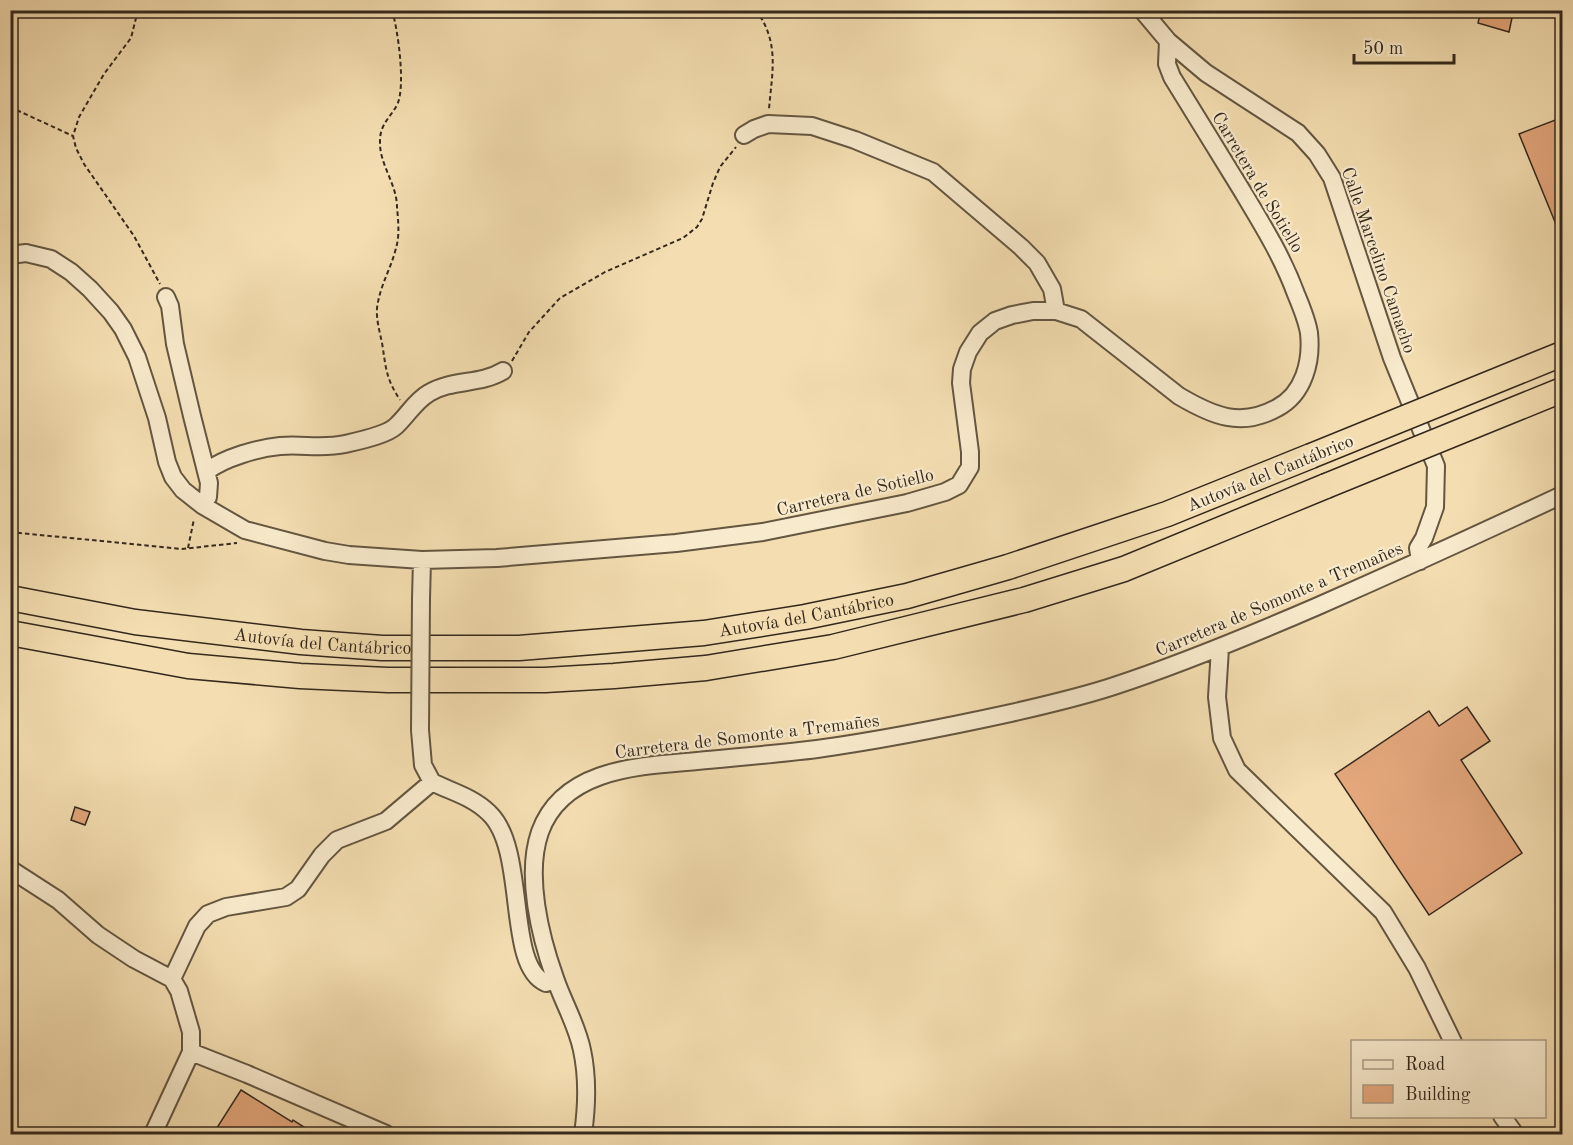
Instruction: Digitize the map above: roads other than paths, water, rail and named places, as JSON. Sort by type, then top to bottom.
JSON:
[{"type":"highway","name":"Autovía del Cantábrico","points":[[10,597],[135,622],[301,642],[382,648],[519,648],[704,633],[805,617],[907,596],[1008,567],[1167,514],[1563,354]]},
{"type":"highway","name":"Autovía del Cantábrico","points":[[10,633],[188,666],[300,676],[388,680],[545,680],[706,668],[833,647],[1024,600],[1124,569],[1563,390]]},
{"type":"highway","points":[[10,646],[126,667],[188,666]]},
{"type":"street","name":"Calle Marcelino Camacho","points":[[1142,10],[1168,41],[1206,73],[1298,133],[1317,154],[1332,178],[1392,358],[1436,466],[1435,507],[1418,548],[1420,561]]},
{"type":"street","name":"Carretera de Sotiello","points":[[10,255],[26,253],[51,259],[71,272],[111,312],[123,329],[137,357],[173,477],[183,490],[202,505],[244,530],[341,554],[422,560],[497,558],[742,535],[907,502],[945,492],[959,485],[970,466],[961,383],[962,369],[968,352],[980,333],[995,321],[1012,315],[1033,311],[1056,311],[1081,319],[1179,396],[1222,416],[1244,419],[1262,416],[1280,406],[1296,393],[1305,375],[1310,350],[1308,331],[1284,261],[1172,77],[1167,64],[1168,41]]},
{"type":"street","points":[[744,135],[768,124],[812,126],[855,140],[933,172],[1037,263],[1052,289],[1056,311]]},
{"type":"street","points":[[166,297],[170,306],[175,344],[207,471],[208,497],[202,505]]},
{"type":"street","points":[[207,471],[218,463],[267,448],[321,447],[375,436],[394,428],[428,393],[448,384],[492,377],[503,371]]},
{"type":"street","name":"Carretera de Somonte a Tremañes","points":[[583,1134],[587,1087],[582,1048],[543,942],[536,905],[534,862],[540,831],[555,806],[571,791],[595,778],[628,768],[816,749],[952,726],[1112,687],[1220,648],[1420,561],[1563,495]]},
{"type":"street","points":[[422,560],[420,730],[423,765],[432,782],[472,799],[490,814],[503,832],[509,848],[513,871],[522,944],[531,968],[540,981],[546,983],[555,979]]},
{"type":"street","points":[[1220,648],[1217,697],[1221,738],[1237,770],[1383,912],[1417,968],[1453,1040]]},
{"type":"street","points":[[172,979],[197,926],[208,914],[226,907],[286,897],[298,889],[322,855],[338,840],[386,821],[432,782]]},
{"type":"street","points":[[10,869],[58,900],[116,947],[172,979],[179,991],[191,1032],[191,1052],[153,1134]]},
{"type":"street","points":[[191,1052],[386,1134]]},
{"type":"street","points":[[1503,1118],[1515,1134]]}]
